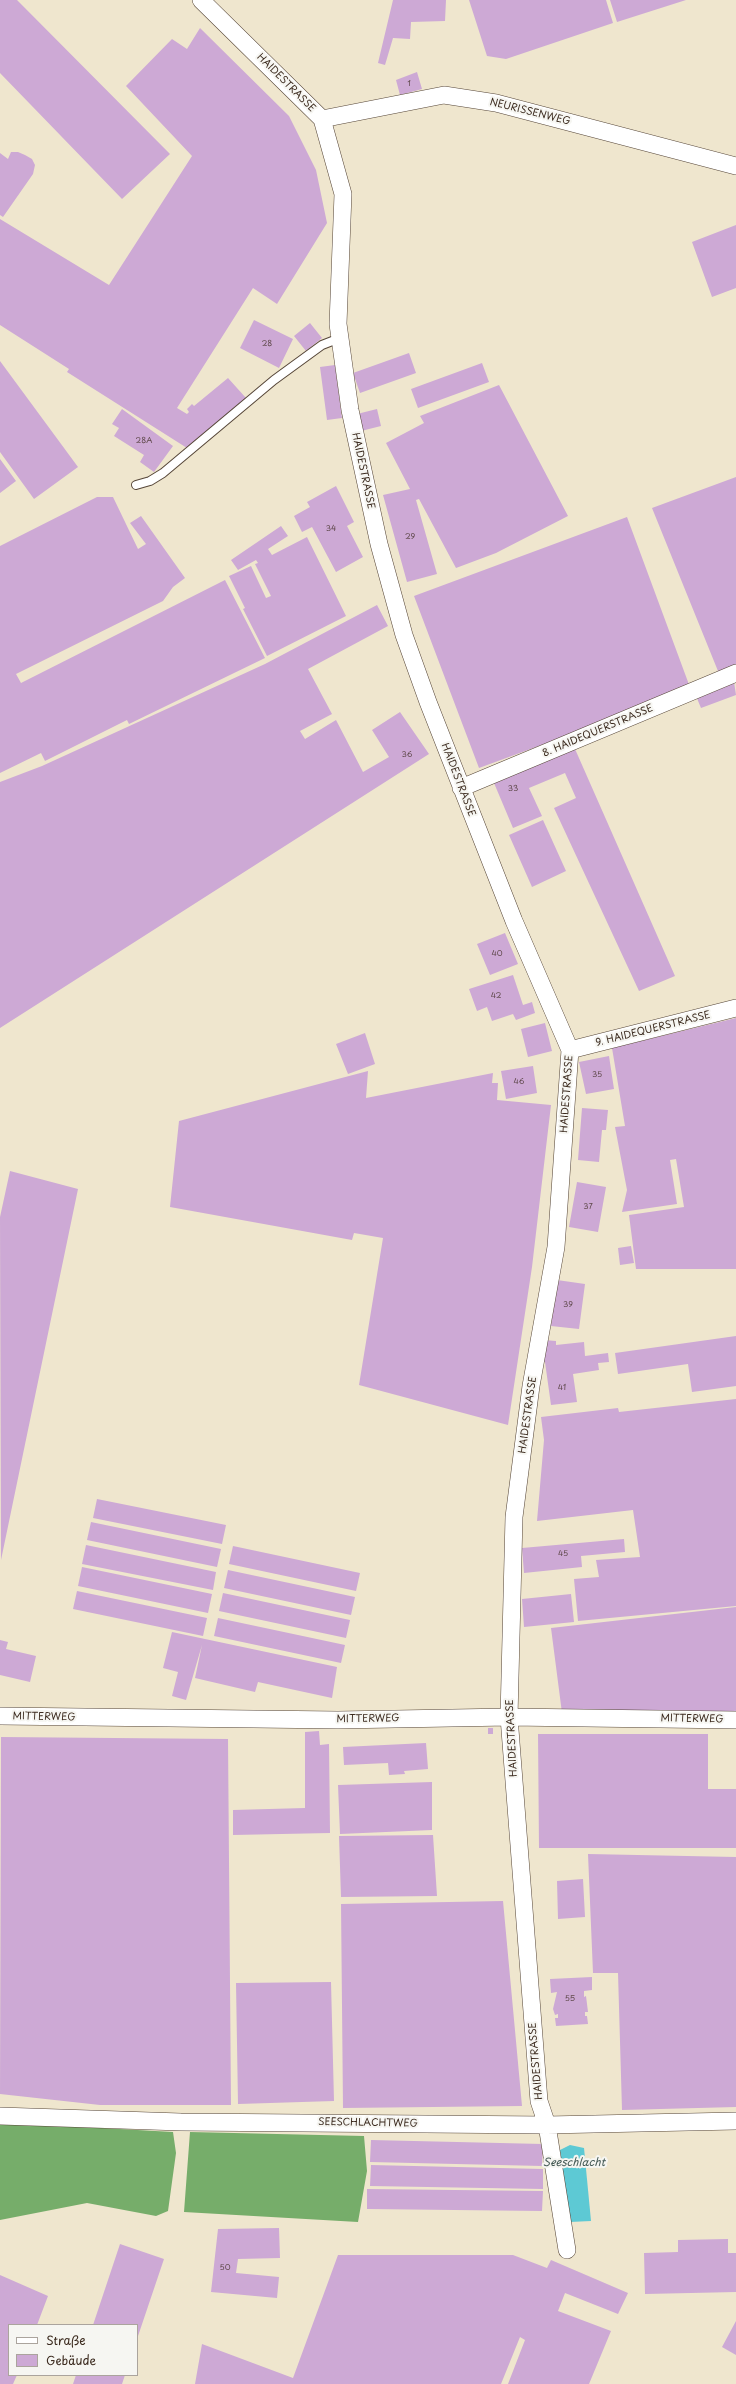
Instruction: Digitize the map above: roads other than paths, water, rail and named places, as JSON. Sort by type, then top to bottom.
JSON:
[{"type":"street","name":"HAIDESTRASSE","points":[[201,0],[322,119],[343,194],[338,324],[350,410],[379,544],[404,635],[461,788],[514,921],[570,1050],[556,1247],[532,1386],[514,1516],[509,1717],[539,2101],[547,2125],[567,2250]]},
{"type":"street","name":"NEURISSENWEG","points":[[322,119],[444,95],[496,102],[736,166]]},
{"type":"street","name":"8. HAIDEQUERSTRASSE","points":[[461,788],[736,673]]},
{"type":"street","name":"9. HAIDEQUERSTRASSE","points":[[570,1050],[736,1008]]},
{"type":"street","name":"MITTERWEG","points":[[0,1716],[338,1720],[509,1717],[736,1720]]},
{"type":"street","name":"SEESCHLACHTWEG","points":[[0,2116],[181,2122],[547,2125],[736,2121]]},
{"type":"lane","points":[[136,485],[163,473],[274,380],[322,345],[340,338]]},
{"type":"water","name":"Seeschlacht","points":[[570,2145],[584,2148],[591,2221],[570,2222],[560,2150]]}]
